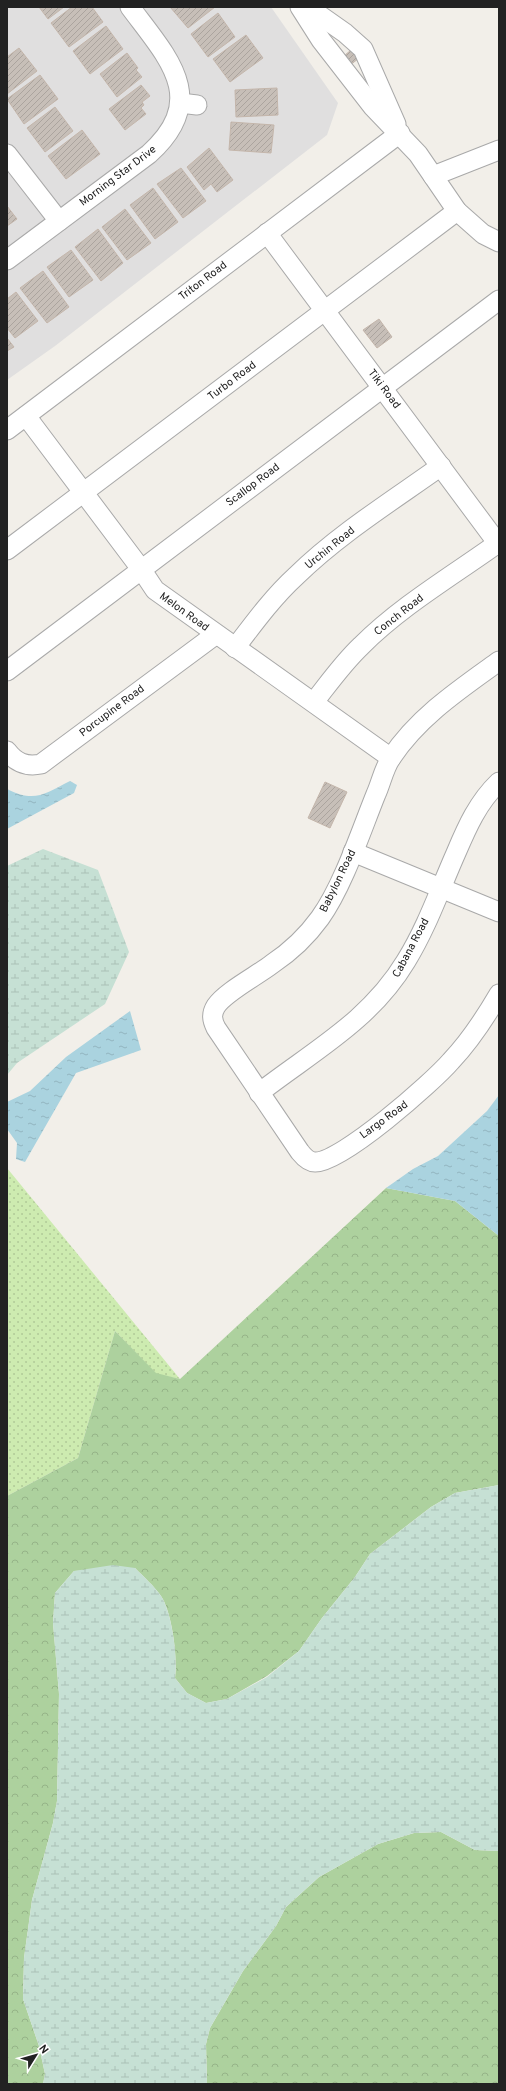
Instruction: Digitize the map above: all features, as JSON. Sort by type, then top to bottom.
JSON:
[{"type":"street","name":"Morning Star Drive","points":[[7,260],[158,146],[188,104],[171,63],[130,7]]},
{"type":"street","points":[[300,7],[321,40],[373,107],[400,133],[418,154],[457,211],[472,226],[499,242]]},
{"type":"street","points":[[308,7],[345,33],[363,49],[400,133]]},
{"type":"street","name":"Triton Road","points":[[7,430],[400,133]]},
{"type":"street","points":[[433,176],[499,150]]},
{"type":"street","points":[[7,154],[58,221]]},
{"type":"street","name":"Turbo Road","points":[[7,550],[457,211]]},
{"type":"street","name":"Tiki Road","points":[[268,233],[324,311],[383,388],[498,544]]},
{"type":"street","name":"Scallop Road","points":[[7,671],[499,300]]},
{"type":"street","name":"Melon Road","points":[[26,416],[84,492],[155,590],[215,635],[314,702],[391,758]]},
{"type":"street","name":"Urchin Road","points":[[235,648],[264,610],[295,576],[323,551],[441,466]]},
{"type":"street","name":"Conch Road","points":[[314,702],[341,667],[374,634],[418,599],[498,544]]},
{"type":"street","name":"Porcupine Road","points":[[7,751],[22,765],[32,766],[41,764],[215,635]]},
{"type":"street","name":"Babylon Road","points":[[259,1093],[216,1028],[212,1019],[213,1012],[224,997],[273,964],[294,947],[308,932],[332,899],[353,852],[391,758],[422,721],[442,702],[499,661]]},
{"type":"street","name":"Cabana Road","points":[[259,1093],[354,1023],[376,1002],[391,984],[419,938],[473,816],[485,795],[499,782]]},
{"type":"street","points":[[353,852],[499,912]]},
{"type":"street","name":"Largo Road","points":[[259,1093],[306,1158],[314,1162],[328,1159],[402,1109],[428,1086],[452,1061],[482,1022],[499,994]]},
{"type":"shaded area","points":[[7,7],[271,7],[338,103],[327,135],[55,346],[7,380]]},
{"type":"green space","points":[[43,849],[98,870],[129,952],[105,1004],[17,1063],[7,1075],[7,866]]},
{"type":"green space","points":[[7,1168],[180,1379],[156,1374],[115,1331],[78,1458],[7,1496]]},
{"type":"green space","points":[[386,1188],[455,1201],[499,1236],[499,1485],[455,1493],[431,1507],[370,1554],[355,1577],[322,1618],[299,1651],[267,1676],[227,1699],[206,1703],[187,1693],[175,1678],[175,1647],[165,1603],[155,1589],[135,1568],[74,1571],[55,1593],[53,1623],[59,1694],[57,1801],[53,1823],[32,1900],[24,1958],[23,1999],[39,2046],[45,2074],[43,2084],[7,2084],[7,1496],[78,1458],[115,1331],[156,1373],[180,1379]]},
{"type":"green space","points":[[499,1485],[499,1851],[475,1850],[441,1832],[414,1833],[378,1844],[319,1877],[286,1907],[276,1926],[243,1971],[210,2028],[206,2044],[207,2084],[43,2084],[45,2074],[39,2046],[23,1999],[24,1958],[32,1900],[53,1823],[57,1801],[59,1694],[53,1623],[55,1593],[74,1571],[113,1565],[135,1568],[161,1596],[165,1604],[171,1624],[175,1648],[175,1678],[187,1693],[206,1703],[227,1699],[267,1677],[299,1651],[322,1618],[355,1577],[370,1554],[431,1507],[455,1493]]},
{"type":"green space","points":[[441,1832],[475,1850],[499,1851],[499,2084],[207,2084],[206,2044],[210,2028],[243,1971],[276,1926],[286,1907],[319,1877],[378,1844],[414,1833]]},
{"type":"water","points":[[70,781],[77,785],[74,793],[7,829],[7,789],[32,796],[46,793]]},
{"type":"water","points":[[130,1011],[141,1050],[76,1073],[25,1162],[16,1159],[17,1143],[7,1129],[7,1102],[30,1091],[66,1057]]},
{"type":"water","points":[[499,1095],[499,1236],[455,1201],[386,1188],[413,1169],[438,1156],[487,1111]]},
{"type":"building","points":[[39,7],[64,7],[48,19]]},
{"type":"building","points":[[72,7],[92,7],[103,22],[69,47],[51,23]]},
{"type":"building","points":[[170,7],[215,7],[188,28]]},
{"type":"building","points":[[218,13],[235,37],[208,57],[191,34]]},
{"type":"building","points":[[106,26],[123,49],[90,74],[73,51]]},
{"type":"building","points":[[246,35],[263,58],[230,82],[213,59]]},
{"type":"building","points":[[19,48],[37,71],[7,94],[7,57]]},
{"type":"building","points":[[351,50],[358,59],[350,65],[344,56]]},
{"type":"building","points":[[127,53],[138,68],[136,70],[142,77],[117,97],[100,74]]},
{"type":"building","points":[[40,75],[58,99],[24,124],[7,99]]},
{"type":"building","points":[[141,85],[150,96],[142,102],[144,105],[141,108],[146,114],[125,130],[109,109]]},
{"type":"building","points":[[277,88],[278,115],[236,117],[235,90]]},
{"type":"building","points":[[55,107],[73,131],[45,152],[27,128]]},
{"type":"building","points":[[231,122],[274,125],[271,153],[229,150]]},
{"type":"building","points":[[82,130],[100,154],[66,179],[48,156]]},
{"type":"building","points":[[209,148],[233,180],[217,192],[211,184],[204,190],[187,167]]},
{"type":"building","points":[[181,168],[206,201],[183,218],[157,184]]},
{"type":"building","points":[[153,188],[178,222],[155,239],[130,205]]},
{"type":"building","points":[[7,206],[17,219],[7,226]]},
{"type":"building","points":[[125,209],[151,243],[127,260],[102,227]]},
{"type":"building","points":[[98,229],[123,263],[101,281],[75,247]]},
{"type":"building","points":[[71,250],[93,280],[69,297],[47,267]]},
{"type":"building","points":[[43,271],[69,307],[47,323],[20,288]]},
{"type":"building","points":[[16,292],[38,321],[15,338],[7,328],[7,299]]},
{"type":"building","points":[[379,319],[392,337],[377,348],[363,330]]},
{"type":"building","points":[[7,338],[14,347],[7,351]]},
{"type":"building","points":[[325,782],[347,792],[330,828],[308,818]]}]
